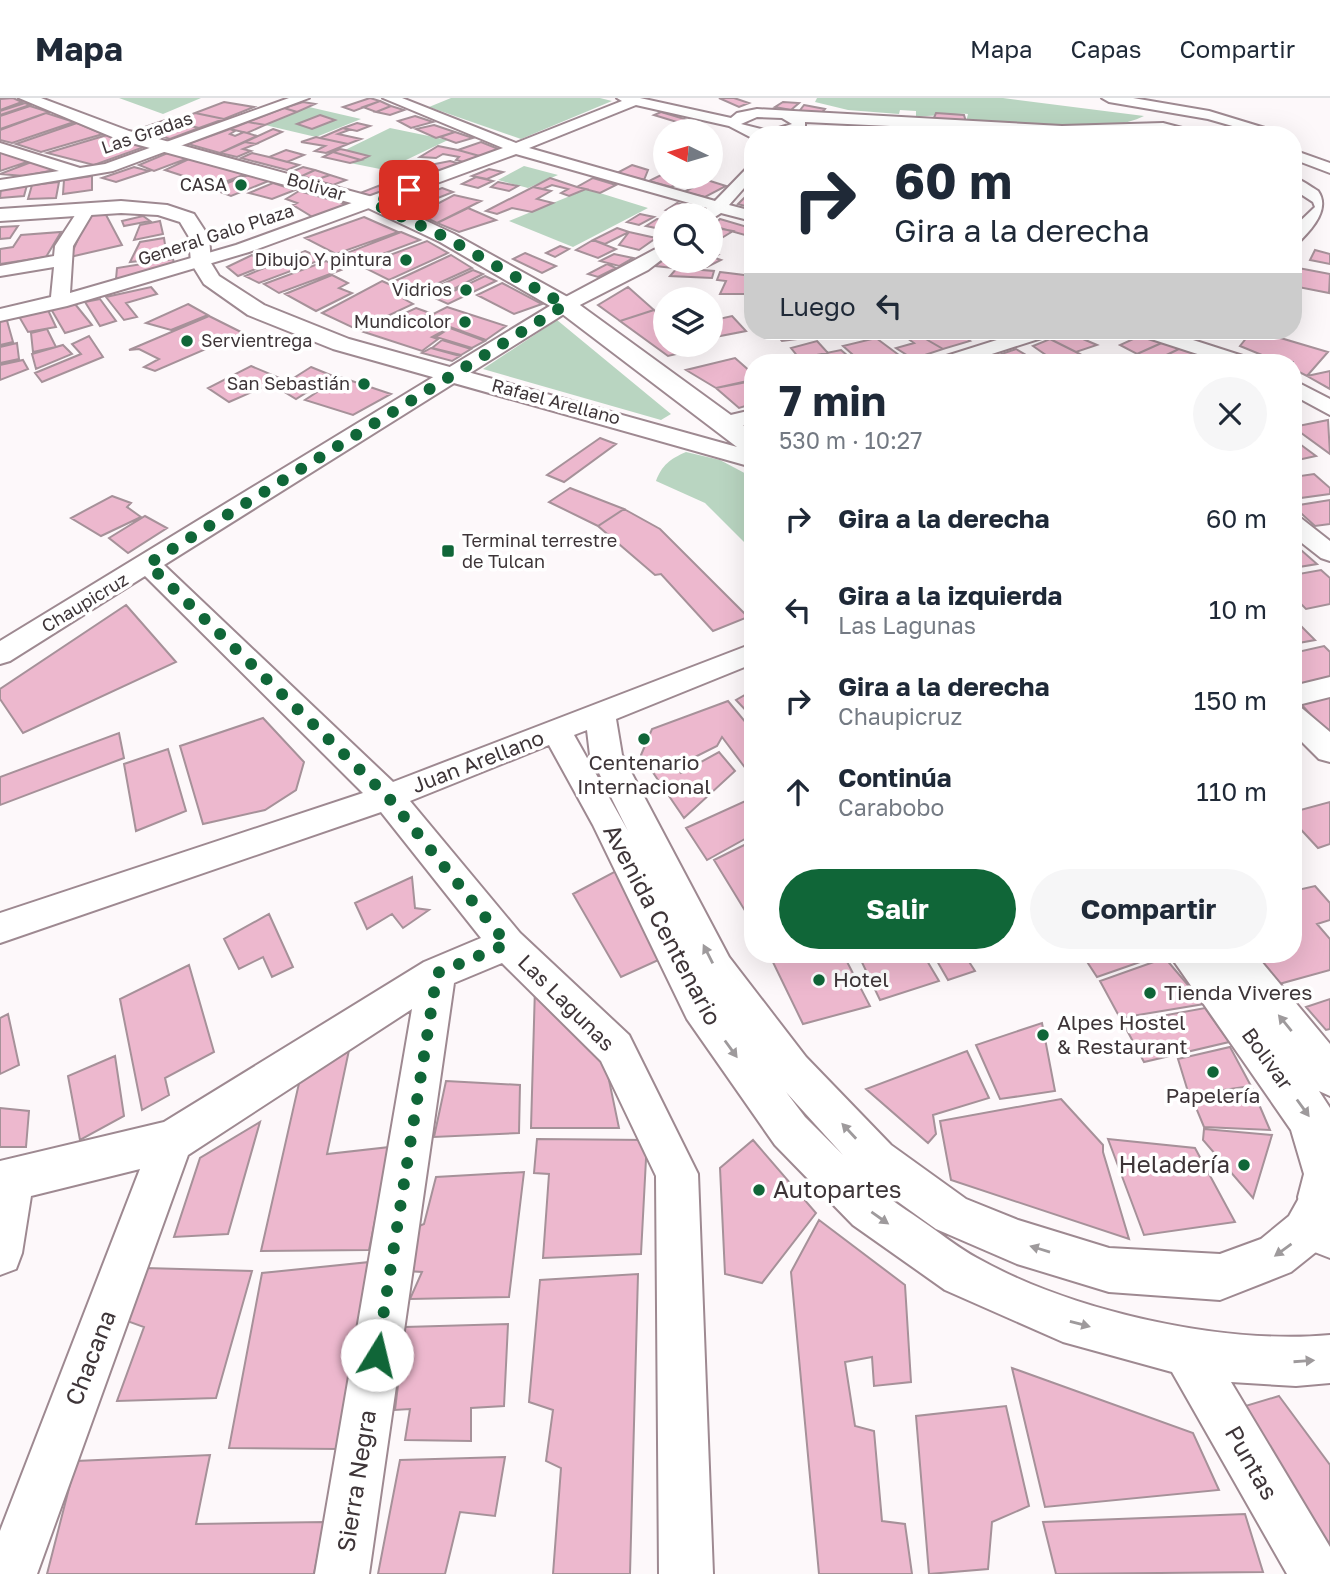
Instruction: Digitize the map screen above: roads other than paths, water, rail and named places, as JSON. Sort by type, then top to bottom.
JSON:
[{"type":"main road","name":"Bolivar","points":[[27,98],[123,135],[373,203],[447,238],[565,305],[744,439]]},
{"type":"main road","points":[[0,215],[87,209],[160,209],[187,218],[199,237],[201,263]]},
{"type":"main road","name":"Rafael Arellano","points":[[201,263],[211,280],[256,310],[341,344],[744,457]]},
{"type":"main road","name":"Bolivar","points":[[1197,963],[1311,1119],[1328,1193]]},
{"type":"main road","name":"Bolivar","points":[[1237,963],[1316,1062],[1330,1074]]},
{"type":"street","name":"Las Gradas","points":[[4,183],[108,168],[302,98]]},
{"type":"street","points":[[390,98],[517,149],[689,203]]},
{"type":"street","points":[[1109,98],[1209,115],[1249,126]]},
{"type":"street","points":[[630,100],[734,123],[744,129]]},
{"type":"street","name":"General Galo Plaza","points":[[0,315],[60,303],[201,263],[517,149],[630,100]]},
{"type":"street","points":[[730,107],[748,114],[776,113],[794,122],[816,126]]},
{"type":"street","points":[[734,123],[748,114]]},
{"type":"street","points":[[789,126],[794,122],[928,126]]},
{"type":"street","points":[[1302,142],[1330,153]]},
{"type":"street","points":[[0,147],[83,173]]},
{"type":"street","points":[[1302,157],[1330,168]]},
{"type":"street","points":[[1302,179],[1330,192]]},
{"type":"street","points":[[722,203],[744,180]]},
{"type":"street","points":[[1302,188],[1321,200],[1323,208],[1302,229]]},
{"type":"street","points":[[60,303],[64,246],[87,209]]},
{"type":"street","points":[[723,212],[744,215]]},
{"type":"street","name":"Chaupicruz","points":[[0,654],[456,375],[565,305],[653,258]]},
{"type":"street","points":[[0,271],[63,260]]},
{"type":"street","points":[[972,354],[1016,340]]},
{"type":"street","points":[[1174,340],[1217,354]]},
{"type":"street","points":[[1302,391],[1329,406]]},
{"type":"street","points":[[1302,412],[1329,406]]},
{"type":"street","points":[[726,423],[744,419]]},
{"type":"street","points":[[1302,531],[1330,554]]},
{"type":"street","name":"Las Lagunas","points":[[148,564],[388,797],[507,944],[615,1048],[677,1174],[686,1574]]},
{"type":"street","name":"Juan Arellano","points":[[0,928],[388,797],[744,656]]},
{"type":"street","points":[[1302,694],[1330,687]]},
{"type":"street","name":"Avenida Centenario","points":[[600,713],[606,755],[716,968],[792,1070],[876,1160],[951,1214],[1017,1242],[1109,1270],[1220,1277],[1275,1256],[1305,1232],[1328,1193]]},
{"type":"street","points":[[1302,723],[1330,751]]},
{"type":"street","name":"Avenida Centenario","points":[[556,732],[608,822],[700,1007],[790,1131],[868,1210],[961,1274],[1063,1319],[1187,1352],[1255,1361],[1330,1359]]},
{"type":"street","points":[[0,1253],[6,1181],[172,1141],[437,973],[507,944]]},
{"type":"street","name":"Sierra Negra","points":[[342,1574],[437,973]]},
{"type":"street","name":"Chacana","points":[[9,1574],[172,1141]]},
{"type":"street","name":"Puntas","points":[[1187,1352],[1316,1574]]},
{"type":"place","name":"CASA","points":[[241,185]]},
{"type":"place","name":"Dibujo Y pintura","points":[[406,260]]},
{"type":"place","name":"Vidrios","points":[[466,290]]},
{"type":"place","name":"Mundicolor","points":[[465,322]]},
{"type":"place","name":"Servientrega","points":[[187,341]]},
{"type":"place","name":"San Sebastián","points":[[364,384]]},
{"type":"place","name":"Terminal terrestre de Tulcan","points":[[448,551]]},
{"type":"place","name":"Centenario Internacional","points":[[644,739]]},
{"type":"place","name":"Hotel","points":[[819,980]]},
{"type":"place","name":"Tienda Viveres","points":[[1150,993]]},
{"type":"place","name":"Alpes Hostel & Restaurant","points":[[1043,1035]]},
{"type":"place","name":"Papelería","points":[[1213,1072]]},
{"type":"place","name":"Heladería","points":[[1244,1165]]},
{"type":"place","name":"Autopartes","points":[[759,1190]]}]
